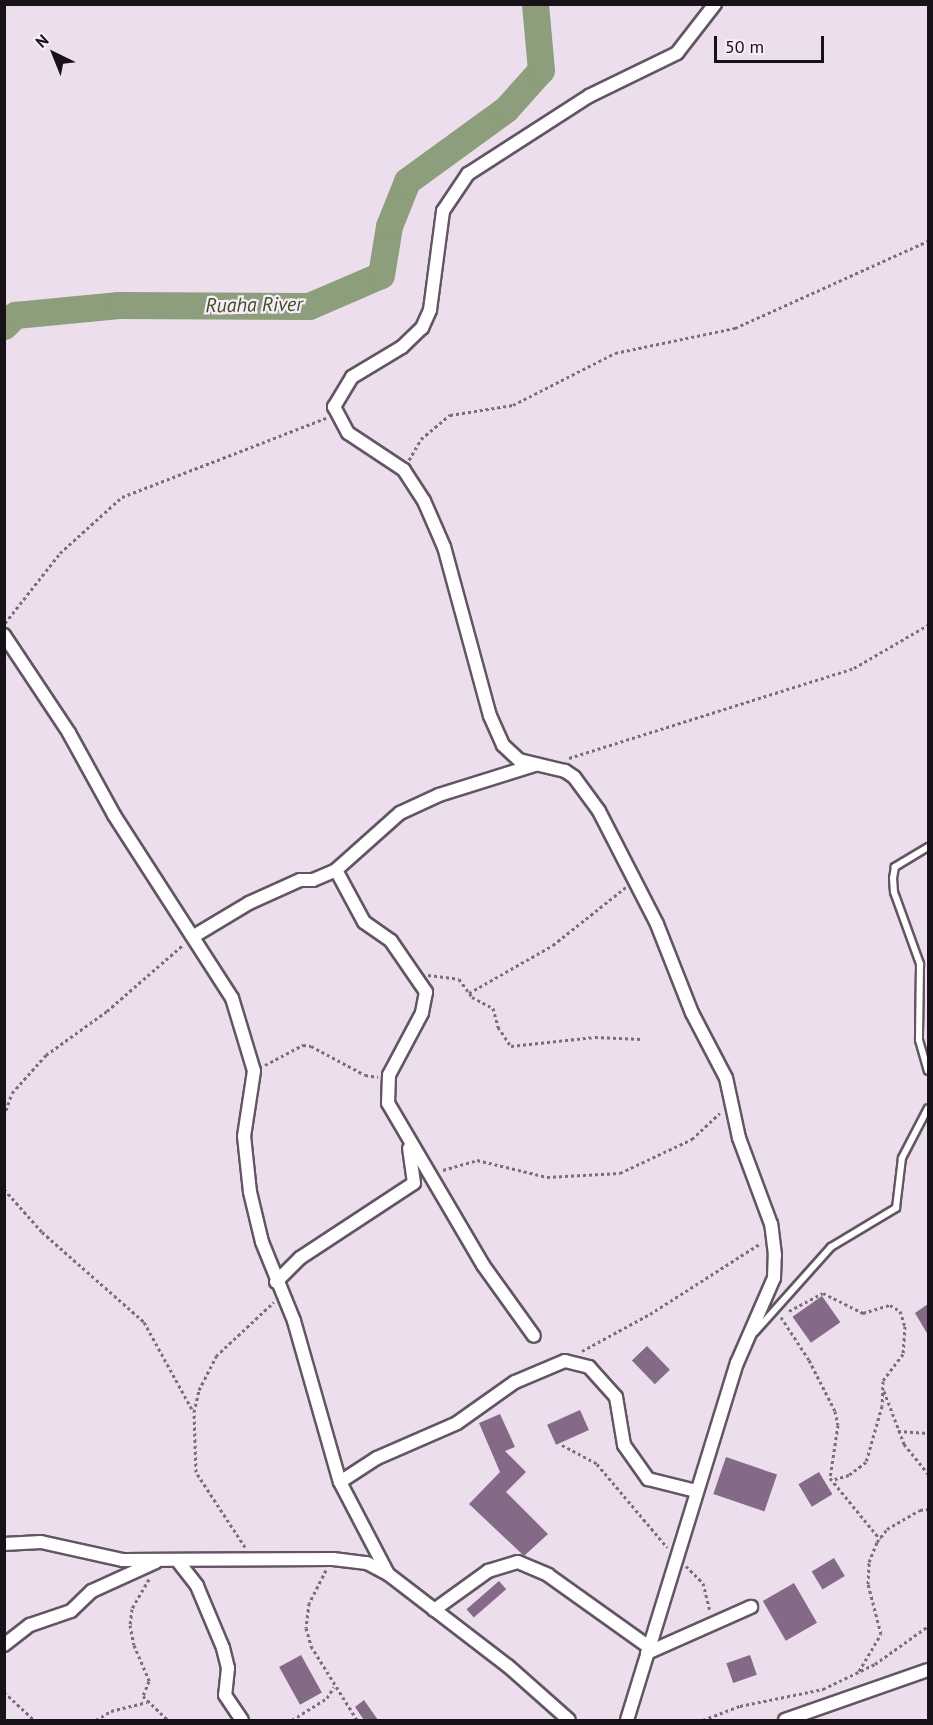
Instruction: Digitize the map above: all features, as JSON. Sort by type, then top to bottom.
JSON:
[{"type":"street","points":[[627,1720],[737,1363],[774,1278],[773,1237],[739,1138],[720,1062],[692,1013],[657,924],[580,783],[565,771],[519,760],[503,745],[490,716],[444,547],[416,486],[404,470],[366,448],[348,433],[336,414],[337,396],[352,377],[402,347],[422,328],[430,310],[443,212],[468,174],[588,96],[677,53],[715,4]]},
{"type":"street","points":[[4,635],[69,733],[119,824],[194,936],[232,998],[254,1071],[244,1136],[250,1192],[276,1282],[294,1321],[340,1482],[388,1574]]},
{"type":"street","points":[[194,936],[249,903],[300,880],[313,880],[336,870],[400,813],[439,795],[535,765]]},
{"type":"street","points":[[336,870],[364,922],[391,941],[415,973],[427,998],[389,1075],[388,1103],[483,1265],[534,1336]]},
{"type":"street","points":[[276,1282],[300,1258],[414,1184],[408,1140]]},
{"type":"street","points":[[340,1482],[377,1458],[457,1423],[515,1382],[565,1361],[589,1367],[616,1397],[624,1445],[644,1474],[655,1482],[696,1491]]},
{"type":"street","points":[[4,1544],[41,1542],[108,1558],[158,1562],[333,1558],[367,1563],[388,1574],[508,1666],[569,1720]]},
{"type":"street","points":[[177,1560],[197,1586],[223,1647],[228,1668],[225,1695],[242,1720]]},
{"type":"street","points":[[4,1645],[30,1625],[71,1611],[92,1591],[158,1562]]},
{"type":"street","points":[[434,1610],[488,1571],[518,1562],[548,1575],[648,1650]]},
{"type":"street","points":[[648,1650],[751,1607]]},
{"type":"street","points":[[785,1720],[928,1670]]},
{"type":"lane","points":[[928,847],[895,867],[893,878],[920,964],[919,1040],[928,1071]]},
{"type":"lane","points":[[748,1340],[831,1247],[896,1208],[902,1158],[928,1108]]},
{"type":"path","points":[[404,470],[421,439],[450,415],[513,405],[615,353],[735,327],[928,241]]},
{"type":"path","points":[[4,623],[60,553],[122,497],[336,414]]},
{"type":"path","points":[[563,760],[854,668],[928,625]]},
{"type":"path","points":[[469,993],[553,945],[634,881]]},
{"type":"path","points":[[4,1116],[12,1093],[46,1055],[107,1011],[194,936]]},
{"type":"path","points":[[415,973],[459,979],[469,993],[493,1008],[498,1026],[511,1046],[595,1037],[642,1039]]},
{"type":"path","points":[[254,1071],[303,1045],[365,1075],[389,1075]]},
{"type":"path","points":[[431,1177],[448,1166],[477,1160],[547,1177],[620,1173],[703,1132],[731,1100]]},
{"type":"path","points":[[4,1189],[42,1232],[144,1322],[194,1412]]},
{"type":"path","points":[[565,1361],[650,1314],[773,1237]]},
{"type":"path","points":[[768,1317],[781,1317],[823,1293],[863,1313],[890,1305],[900,1311],[905,1326],[903,1354],[887,1373],[882,1387],[882,1406],[866,1462],[849,1475],[832,1480]]},
{"type":"path","points":[[256,1560],[238,1539],[196,1472],[194,1412],[203,1380],[216,1356],[282,1295]]},
{"type":"path","points":[[781,1317],[809,1360],[835,1411],[838,1425],[829,1471],[832,1480],[880,1539]]},
{"type":"path","points":[[882,1387],[898,1431],[928,1474]]},
{"type":"path","points":[[898,1431],[928,1433]]},
{"type":"path","points":[[562,1445],[597,1464],[676,1558],[703,1583],[712,1622]]},
{"type":"path","points":[[858,1672],[881,1634],[868,1584],[869,1562],[880,1539],[906,1518],[928,1509]]},
{"type":"path","points":[[333,1558],[316,1587],[306,1618],[311,1646],[334,1687],[357,1720]]},
{"type":"path","points":[[158,1562],[130,1615],[134,1645],[149,1681],[142,1693],[147,1702],[168,1720]]},
{"type":"path","points":[[703,1720],[740,1706],[823,1689],[858,1672],[928,1626]]},
{"type":"path","points":[[291,1720],[327,1698],[334,1687]]},
{"type":"path","points":[[4,1692],[34,1720]]},
{"type":"path","points":[[96,1720],[111,1711],[147,1702]]},
{"type":"building","points":[[822,1296],[840,1322],[811,1343],[793,1317]]},
{"type":"building","points":[[928,1304],[928,1335],[915,1313]]},
{"type":"building","points":[[647,1346],[670,1370],[655,1384],[632,1361]]},
{"type":"building","points":[[580,1410],[589,1430],[556,1445],[547,1425]]},
{"type":"building","points":[[500,1414],[515,1447],[505,1451],[526,1472],[506,1492],[548,1534],[524,1556],[469,1504],[500,1472],[479,1423]]},
{"type":"building","points":[[726,1457],[777,1475],[764,1511],[713,1494]]},
{"type":"building","points":[[819,1472],[832,1494],[812,1507],[798,1484]]},
{"type":"building","points":[[834,1558],[845,1576],[823,1589],[812,1571]]},
{"type":"building","points":[[499,1581],[506,1589],[474,1618],[467,1609]]},
{"type":"building","points":[[794,1583],[817,1623],[786,1641],[763,1601]]},
{"type":"building","points":[[301,1655],[322,1693],[300,1705],[279,1667]]},
{"type":"building","points":[[750,1655],[757,1675],[733,1683],[726,1663]]},
{"type":"building","points":[[364,1700],[378,1720],[364,1720],[355,1707]]},
{"type":"waterway","name":"Ruaha River","points":[[4,326],[15,315],[119,305],[309,306],[381,275],[389,226],[407,181],[506,109],[541,70],[535,4]]}]
